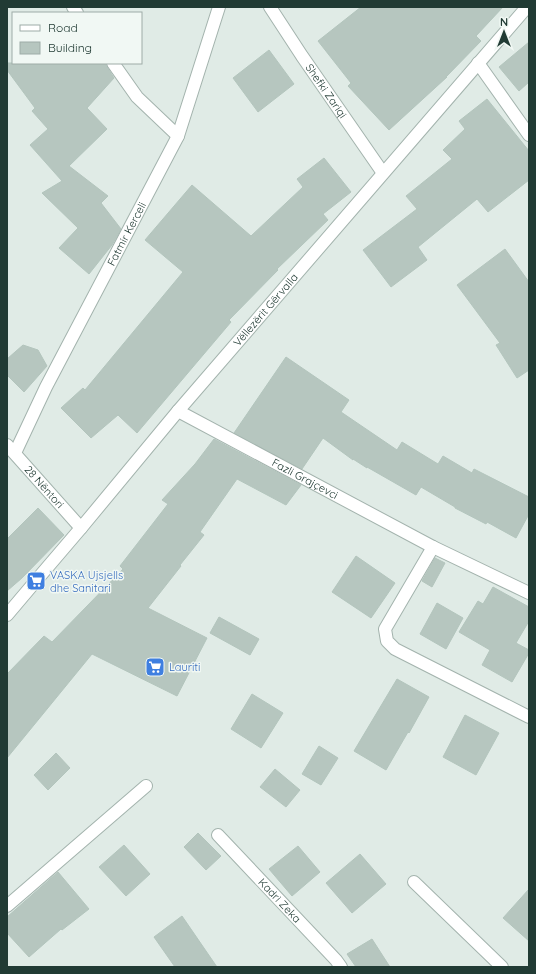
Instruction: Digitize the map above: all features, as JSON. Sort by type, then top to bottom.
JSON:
[{"type":"street","name":"Fatmir Kerceli","points":[[11,449],[50,380],[178,136],[219,7]]},
{"type":"street","name":"Shefki Zariqi","points":[[270,7],[383,173]]},
{"type":"street","name":"Vëllezërit Gërvalla","points":[[7,615],[178,411],[528,7]]},
{"type":"street","points":[[478,63],[529,135]]},
{"type":"street","points":[[114,64],[137,97],[178,136]]},
{"type":"street","name":"Fazli Grajçevci","points":[[178,411],[433,547],[529,594]]},
{"type":"street","name":"28 Nëntori","points":[[11,449],[81,528]]},
{"type":"street","points":[[433,547],[385,629],[387,641],[395,649],[529,717]]},
{"type":"street","points":[[7,906],[146,786]]},
{"type":"street","name":"Kadri Zeka","points":[[218,835],[341,967]]},
{"type":"street","points":[[414,882],[502,967]]},
{"type":"building","points":[[361,7],[503,7],[476,36],[481,41],[447,77],[389,130],[348,86],[351,83],[318,41]]},
{"type":"building","points":[[529,42],[529,82],[519,91],[499,67]]},
{"type":"building","points":[[269,50],[294,84],[258,112],[233,78]]},
{"type":"building","points":[[7,63],[106,64],[114,78],[87,108],[107,129],[69,166],[108,196],[101,203],[121,229],[112,245],[89,274],[59,248],[78,228],[42,193],[62,181],[30,145],[48,129],[32,111],[35,108],[7,70]]},
{"type":"building","points":[[487,99],[529,151],[529,180],[488,212],[477,199],[418,247],[427,260],[391,287],[363,250],[417,209],[406,196],[452,159],[443,150],[465,129],[459,121]]},
{"type":"building","points":[[324,158],[351,192],[323,214],[328,220],[277,269],[278,270],[229,320],[231,322],[137,433],[118,415],[91,438],[61,408],[83,388],[85,390],[183,272],[145,240],[192,185],[251,236],[303,187],[297,179]]},
{"type":"building","points":[[505,249],[529,282],[529,370],[517,378],[496,345],[500,343],[457,285]]},
{"type":"building","points":[[23,345],[38,350],[47,366],[24,392],[7,375],[7,359]]},
{"type":"building","points":[[286,357],[349,400],[341,412],[397,450],[402,442],[438,464],[443,456],[472,473],[474,469],[529,497],[529,514],[516,538],[487,522],[486,524],[455,508],[421,487],[416,495],[353,460],[323,438],[302,469],[234,433]]},
{"type":"building","points":[[214,439],[301,485],[286,505],[237,479],[200,532],[204,535],[148,608],[207,638],[177,696],[92,654],[7,758],[7,674],[44,636],[52,642],[123,569],[120,566],[168,504],[162,500],[195,464]]},
{"type":"building","points":[[38,508],[64,535],[22,578],[7,591],[7,539]]},
{"type":"building","points":[[356,556],[395,583],[371,618],[332,592]]},
{"type":"building","points":[[435,558],[445,563],[432,587],[422,581]]},
{"type":"building","points":[[493,587],[529,607],[529,621],[516,643],[529,650],[529,653],[512,682],[482,665],[490,650],[459,632],[478,601],[483,604]]},
{"type":"building","points":[[437,603],[463,618],[446,649],[420,634]]},
{"type":"building","points":[[219,617],[259,639],[250,655],[210,633]]},
{"type":"building","points":[[397,679],[429,697],[386,770],[354,751]]},
{"type":"building","points":[[252,694],[283,713],[261,748],[231,729]]},
{"type":"building","points":[[465,715],[499,733],[476,775],[443,757]]},
{"type":"building","points":[[319,746],[338,758],[321,785],[302,774]]},
{"type":"building","points":[[56,753],[70,768],[48,790],[34,775]]},
{"type":"building","points":[[275,769],[300,790],[286,807],[260,787]]},
{"type":"building","points":[[198,833],[221,856],[206,870],[184,847]]},
{"type":"building","points":[[124,845],[150,874],[126,896],[99,867]]},
{"type":"building","points":[[298,846],[320,872],[292,896],[269,869]]},
{"type":"building","points":[[360,854],[386,884],[352,913],[326,883]]},
{"type":"building","points":[[58,872],[89,909],[62,930],[61,929],[29,957],[7,933],[7,917]]},
{"type":"building","points":[[529,889],[529,941],[503,918]]},
{"type":"building","points":[[182,916],[217,967],[175,967],[154,937]]},
{"type":"building","points":[[372,939],[390,967],[356,967],[347,954]]},
{"type":"place","name":"VASKA Ujsjells dhe Sanitari","points":[[36,581]]},
{"type":"place","name":"Lauriti","points":[[155,667]]}]
